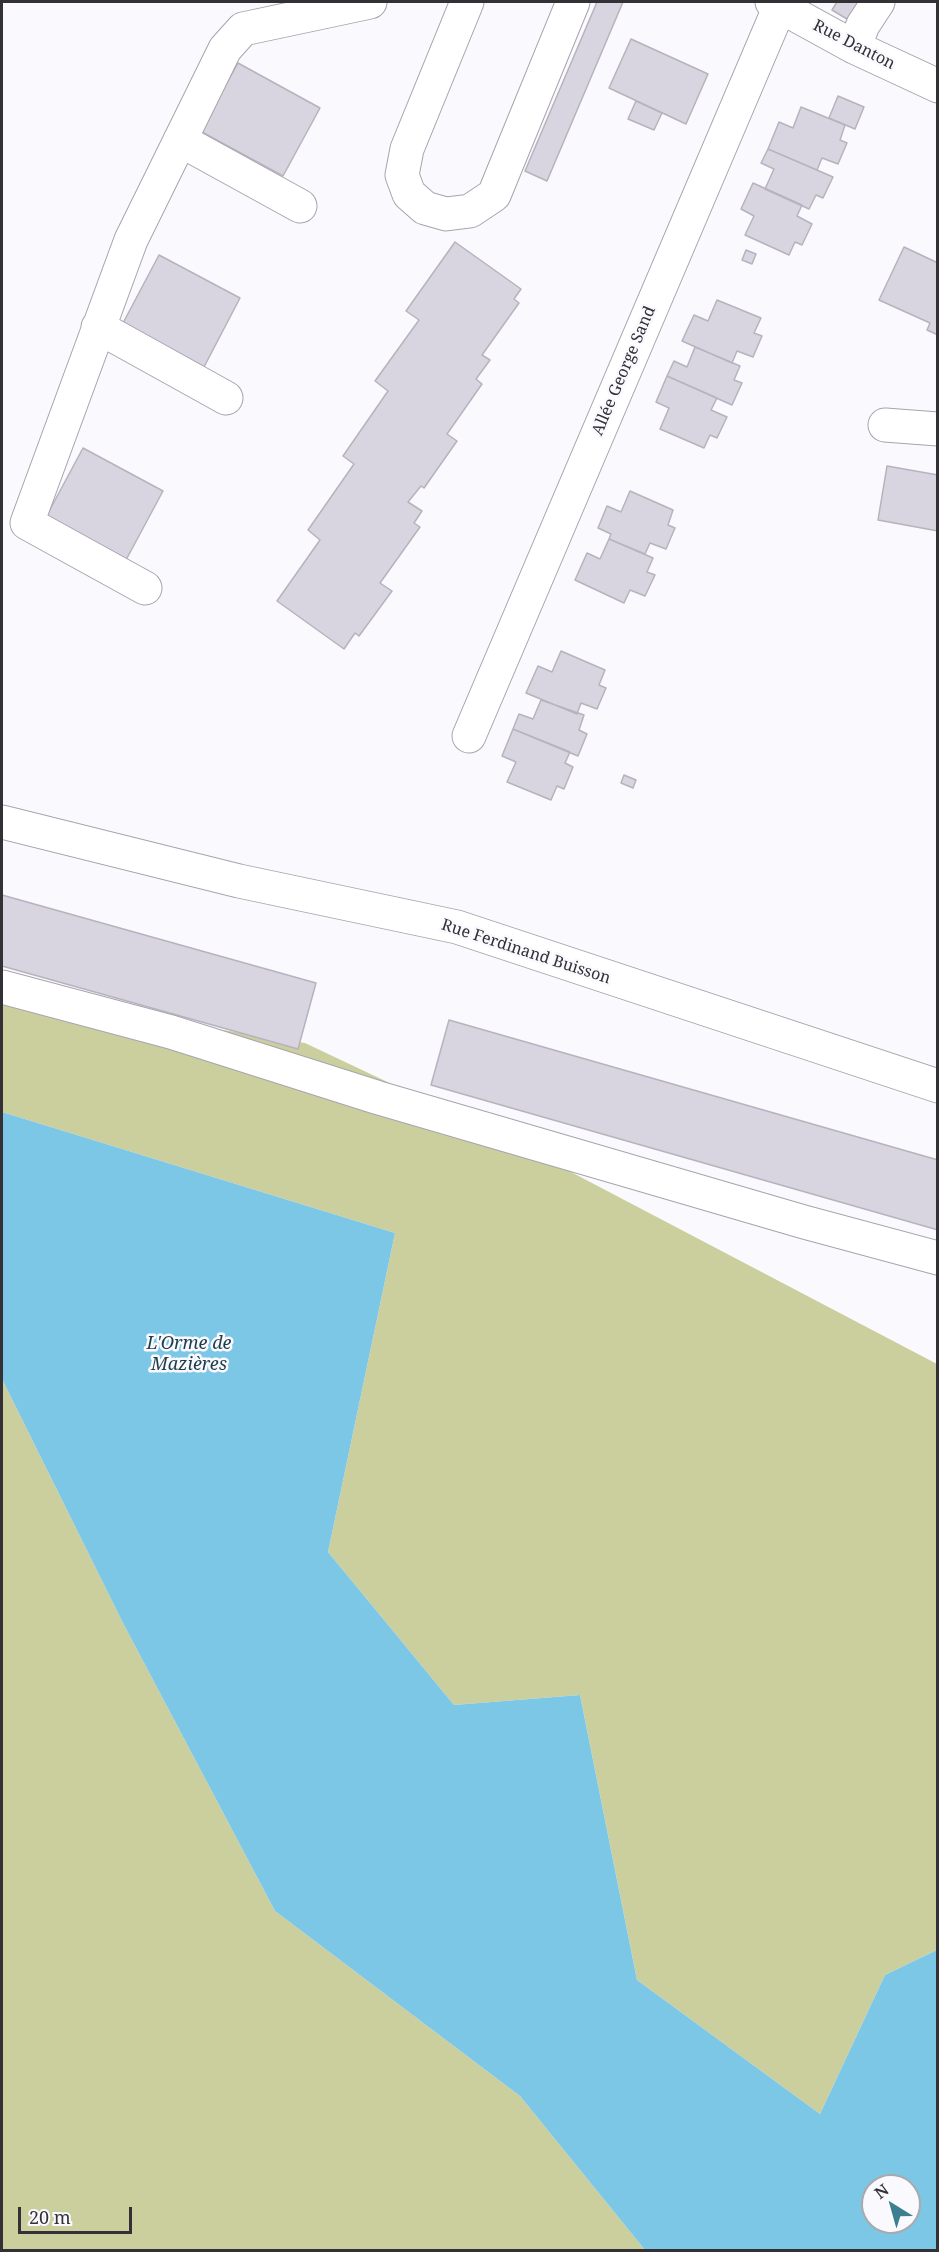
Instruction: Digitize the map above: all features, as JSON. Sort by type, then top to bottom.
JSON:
[{"type":"street","points":[[145,588],[27,524],[131,240],[225,49],[243,29],[370,2]]},
{"type":"street","points":[[467,2],[407,150],[402,175],[409,194],[425,208],[446,214],[470,211],[494,195],[573,2]]},
{"type":"street","points":[[854,47],[863,25],[878,2]]},
{"type":"street","name":"Rue Danton","points":[[776,4],[854,47],[938,86]]},
{"type":"street","name":"Allée George Sand","points":[[469,736],[776,4]]},
{"type":"street","points":[[180,140],[300,206]]},
{"type":"street","points":[[98,327],[226,398]]},
{"type":"street","points":[[885,425],[938,429]]},
{"type":"street","name":"Rue Ferdinand Buisson","points":[[2,822],[239,881],[457,927],[938,1086]]},
{"type":"street","points":[[2,987],[171,1032],[379,1098],[804,1222],[938,1258]]},
{"type":"green space","points":[[2,995],[305,1043],[510,1140],[937,1364],[937,1950],[885,1975],[820,2114],[637,1980],[580,1695],[454,1705],[328,1552],[395,1233],[2,1112]]},
{"type":"green space","points":[[2,1379],[123,1623],[275,1911],[520,2096],[645,2250],[2,2250]]},
{"type":"water","name":"L'Orme de Mazières","points":[[2,1112],[395,1233],[328,1552],[454,1705],[580,1695],[637,1980],[820,2114],[885,1975],[937,1950],[937,2250],[645,2250],[520,2096],[275,1911],[123,1623],[2,1379]]},
{"type":"building","points":[[597,2],[623,2],[547,181],[525,171]]},
{"type":"building","points":[[837,2],[859,2],[847,19],[832,10]]},
{"type":"building","points":[[631,39],[708,74],[686,124],[609,88]]},
{"type":"building","points":[[238,63],[320,108],[283,176],[200,131]]},
{"type":"building","points":[[838,96],[864,107],[855,129],[829,118]]},
{"type":"building","points":[[636,101],[662,113],[654,130],[628,119]]},
{"type":"building","points":[[801,107],[845,125],[840,140],[847,143],[838,164],[822,158],[817,170],[768,149],[779,122],[793,128]]},
{"type":"building","points":[[768,149],[833,177],[823,198],[816,195],[809,209],[765,189],[774,169],[761,163]]},
{"type":"building","points":[[753,183],[802,205],[797,216],[812,224],[802,245],[795,242],[789,255],[745,235],[754,216],[741,209]]},
{"type":"building","points":[[455,242],[521,289],[514,299],[519,303],[482,355],[490,360],[476,379],[482,384],[447,434],[457,441],[424,488],[421,486],[408,502],[422,511],[414,523],[420,527],[380,583],[392,591],[359,636],[355,633],[344,649],[277,601],[320,540],[308,530],[354,464],[343,456],[388,391],[375,381],[419,320],[406,311]]},
{"type":"building","points":[[904,247],[938,263],[938,335],[927,330],[930,323],[879,300]]},
{"type":"building","points":[[746,250],[756,254],[752,264],[742,260]]},
{"type":"building","points":[[159,255],[240,298],[204,367],[123,323]]},
{"type":"building","points":[[717,300],[761,318],[754,333],[762,336],[753,357],[737,351],[732,363],[682,341],[694,315],[708,321]]},
{"type":"building","points":[[695,347],[740,366],[734,380],[742,383],[732,405],[667,376],[674,361],[687,367]]},
{"type":"building","points":[[667,376],[717,398],[711,410],[727,417],[717,438],[710,435],[704,448],[660,429],[669,408],[656,402]]},
{"type":"building","points":[[83,448],[163,491],[126,560],[46,517]]},
{"type":"building","points":[[887,466],[938,475],[938,531],[878,520]]},
{"type":"building","points":[[630,491],[673,510],[668,525],[675,528],[666,549],[650,543],[645,554],[609,539],[611,534],[598,528],[607,506],[621,512]]},
{"type":"building","points":[[609,539],[653,558],[647,572],[655,575],[645,596],[630,590],[624,603],[575,580],[587,553],[600,559]]},
{"type":"building","points":[[561,651],[605,670],[599,685],[606,688],[597,709],[581,703],[577,714],[526,693],[538,666],[552,672]]},
{"type":"building","points":[[541,700],[584,715],[579,730],[587,734],[578,756],[513,729],[519,714],[533,719]]},
{"type":"building","points":[[513,729],[570,752],[565,763],[573,767],[564,789],[557,786],[551,800],[507,782],[516,762],[502,756]]},
{"type":"building","points":[[624,775],[636,780],[633,788],[621,783]]},
{"type":"building","points":[[2,895],[316,983],[298,1049],[2,966]]},
{"type":"building","points":[[449,1020],[938,1160],[938,1230],[431,1085]]}]
